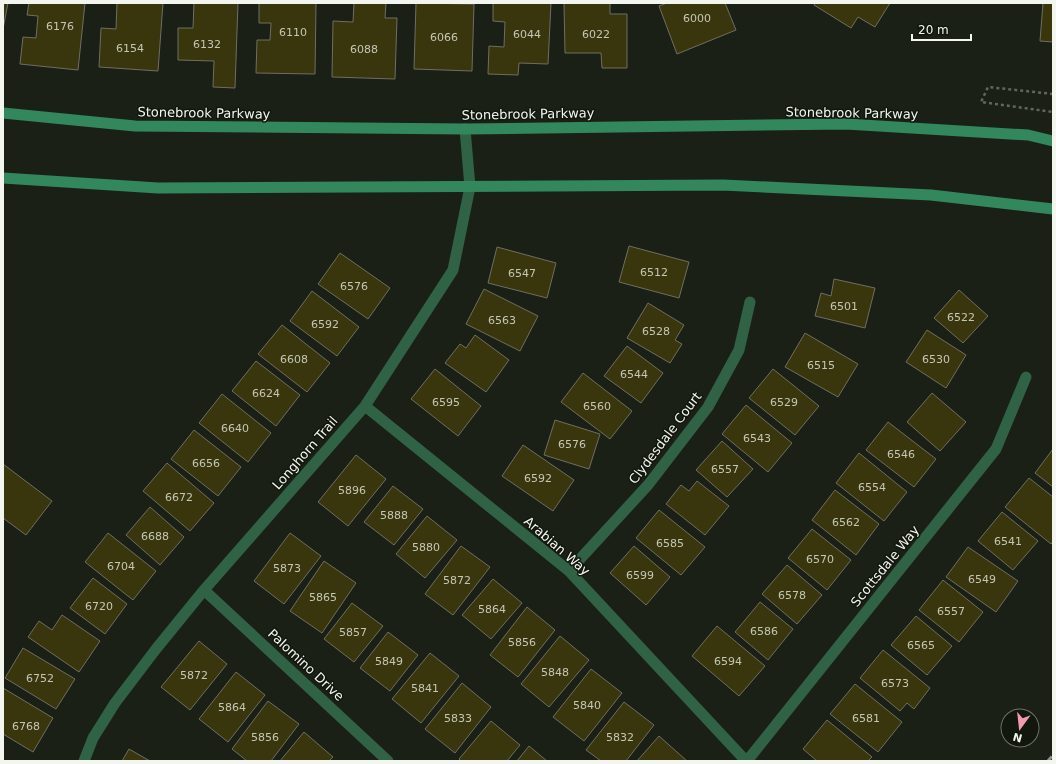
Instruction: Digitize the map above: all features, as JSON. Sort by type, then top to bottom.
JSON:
[{"type":"main road","name":"Stonebrook Parkway","points":[[3,113],[135,126],[466,129],[846,124],[1028,135],[1053,141]]},
{"type":"main road","points":[[3,178],[158,188],[723,185],[931,195],[1053,209]]},
{"type":"street","name":"Longhorn Trail","points":[[84,761],[93,738],[115,703],[156,649],[204,590],[365,406],[453,270],[470,187],[466,129]]},
{"type":"street","name":"Clydesdale Court","points":[[569,571],[648,485],[708,407],[739,350],[750,302]]},
{"type":"street","name":"Scottsdale Way","points":[[747,761],[996,449],[1026,377]]},
{"type":"street","name":"Arabian Way","points":[[365,406],[569,571],[747,761]]},
{"type":"street","name":"Palomino Drive","points":[[204,590],[388,761]]},
{"type":"path","points":[[1053,94],[988,87],[981,102],[1053,112]]},
{"type":"building","points":[[3,3],[8,3],[3,29]]},
{"type":"building","points":[[29,3],[85,3],[78,70],[20,64],[23,37],[36,38],[38,16],[27,15]]},
{"type":"building","points":[[117,3],[163,3],[158,71],[99,67],[101,28],[116,29]]},
{"type":"building","points":[[194,3],[238,3],[235,88],[213,87],[214,61],[178,60],[178,28],[193,28]]},
{"type":"building","points":[[259,3],[316,3],[315,74],[256,73],[257,40],[270,40],[271,23],[259,23]]},
{"type":"building","points":[[354,3],[386,3],[385,18],[397,18],[395,79],[332,77],[333,21],[353,22]]},
{"type":"building","points":[[416,3],[474,4],[472,71],[414,69]]},
{"type":"building","points":[[493,3],[551,3],[548,64],[519,63],[518,75],[488,74],[489,46],[504,47],[505,22],[493,21]]},
{"type":"building","points":[[564,3],[610,3],[610,14],[627,14],[627,68],[602,68],[601,53],[565,53]]},
{"type":"building","points":[[667,3],[725,3],[736,30],[677,54],[659,6]]},
{"type":"building","points":[[815,3],[890,3],[875,27],[858,17],[851,28],[814,5]]},
{"type":"building","points":[[1043,3],[1053,3],[1053,42],[1040,41]]},
{"type":"building","points":[[629,246],[689,262],[679,298],[619,282]]},
{"type":"building","points":[[497,247],[556,263],[547,298],[488,283]]},
{"type":"building","points":[[340,253],[390,288],[368,319],[318,284]]},
{"type":"building","points":[[834,279],[875,288],[865,328],[815,316],[821,293],[831,296]]},
{"type":"building","points":[[484,289],[538,316],[520,351],[466,324]]},
{"type":"building","points":[[959,290],[988,316],[963,343],[934,318]]},
{"type":"building","points":[[312,291],[359,327],[337,356],[290,321]]},
{"type":"building","points":[[648,303],[684,325],[675,340],[682,344],[670,363],[627,338]]},
{"type":"building","points":[[282,325],[330,363],[307,392],[258,354]]},
{"type":"building","points":[[927,330],[966,355],[946,388],[906,362]]},
{"type":"building","points":[[805,333],[858,364],[838,397],[785,367]]},
{"type":"building","points":[[475,335],[509,360],[486,392],[445,363],[460,344],[466,348]]},
{"type":"building","points":[[627,346],[663,373],[641,403],[604,376]]},
{"type":"building","points":[[256,361],[300,395],[276,426],[232,391]]},
{"type":"building","points":[[435,369],[481,406],[458,436],[411,399]]},
{"type":"building","points":[[773,369],[819,406],[795,435],[749,398]]},
{"type":"building","points":[[583,373],[632,411],[610,439],[561,402]]},
{"type":"building","points":[[932,393],[966,422],[940,451],[907,422]]},
{"type":"building","points":[[222,394],[271,433],[248,462],[199,423]]},
{"type":"building","points":[[746,405],[792,443],[768,472],[722,434]]},
{"type":"building","points":[[555,420],[600,434],[589,469],[544,455]]},
{"type":"building","points":[[888,422],[936,459],[914,487],[866,450]]},
{"type":"building","points":[[194,430],[241,467],[218,496],[171,459]]},
{"type":"building","points":[[722,441],[753,469],[727,497],[696,470]]},
{"type":"building","points":[[523,445],[574,480],[553,511],[502,476]]},
{"type":"building","points":[[1053,449],[1053,487],[1035,473]]},
{"type":"building","points":[[859,453],[907,492],[884,521],[836,483]]},
{"type":"building","points":[[356,455],[386,479],[348,526],[318,502]]},
{"type":"building","points":[[167,463],[214,503],[190,531],[143,491]]},
{"type":"building","points":[[3,464],[52,501],[26,535],[3,518]]},
{"type":"building","points":[[1029,478],[1053,497],[1053,541],[1051,544],[1005,507]]},
{"type":"building","points":[[697,481],[729,506],[705,535],[666,504],[681,485],[689,491]]},
{"type":"building","points":[[393,486],[423,509],[394,545],[364,522]]},
{"type":"building","points":[[835,490],[879,524],[856,555],[812,520]]},
{"type":"building","points":[[150,507],[184,537],[160,565],[126,535]]},
{"type":"building","points":[[659,510],[705,547],[681,575],[636,538]]},
{"type":"building","points":[[1002,512],[1038,541],[1013,570],[978,541]]},
{"type":"building","points":[[427,516],[457,540],[425,578],[396,554]]},
{"type":"building","points":[[812,529],[851,560],[827,590],[788,558]]},
{"type":"building","points":[[108,533],[156,571],[133,600],[85,562]]},
{"type":"building","points":[[290,533],[321,556],[284,604],[254,581]]},
{"type":"building","points":[[461,546],[490,567],[453,615],[425,594]]},
{"type":"building","points":[[634,546],[670,577],[646,605],[610,573]]},
{"type":"building","points":[[968,547],[1018,581],[996,612],[946,577]]},
{"type":"building","points":[[324,561],[356,583],[322,633],[290,611]]},
{"type":"building","points":[[787,565],[822,595],[797,624],[762,594]]},
{"type":"building","points":[[93,578],[127,604],[105,634],[70,608]]},
{"type":"building","points":[[493,579],[522,603],[491,639],[462,615]]},
{"type":"building","points":[[943,580],[983,612],[959,642],[919,610]]},
{"type":"building","points":[[760,602],[793,629],[768,660],[735,632]]},
{"type":"building","points":[[352,603],[383,626],[354,662],[324,639]]},
{"type":"building","points":[[527,607],[555,630],[518,677],[490,655]]},
{"type":"building","points":[[62,615],[100,641],[79,672],[28,637],[39,621],[52,630]]},
{"type":"building","points":[[916,616],[952,646],[927,675],[891,645]]},
{"type":"building","points":[[717,626],[765,666],[739,696],[692,656]]},
{"type":"building","points":[[388,632],[418,655],[390,691],[360,668]]},
{"type":"building","points":[[560,636],[589,660],[549,707],[521,684]]},
{"type":"building","points":[[199,641],[227,664],[190,710],[161,687]]},
{"type":"building","points":[[23,648],[75,679],[56,709],[5,678]]},
{"type":"building","points":[[883,650],[930,688],[914,709],[907,703],[900,711],[860,678]]},
{"type":"building","points":[[430,653],[459,676],[421,723],[392,699]]},
{"type":"building","points":[[591,669],[622,693],[584,741],[553,717]]},
{"type":"building","points":[[236,672],[265,695],[228,742],[199,719]]},
{"type":"building","points":[[462,683],[491,707],[455,753],[425,729]]},
{"type":"building","points":[[855,684],[902,722],[878,752],[830,714]]},
{"type":"building","points":[[3,688],[53,718],[33,752],[3,734]]},
{"type":"building","points":[[268,701],[299,724],[271,761],[247,761],[232,749]]},
{"type":"building","points":[[624,702],[654,725],[626,761],[601,761],[586,750]]},
{"type":"building","points":[[827,720],[872,757],[868,761],[817,761],[803,749]]},
{"type":"building","points":[[491,721],[520,745],[507,761],[461,761],[459,759]]},
{"type":"building","points":[[304,732],[333,757],[329,761],[280,761]]},
{"type":"building","points":[[659,736],[687,761],[637,761]]},
{"type":"building","points":[[529,746],[547,761],[517,761]]},
{"type":"building","points":[[129,749],[150,761],[122,761]]},
{"type":"railway","points":[[1048,761],[1053,755]]}]
